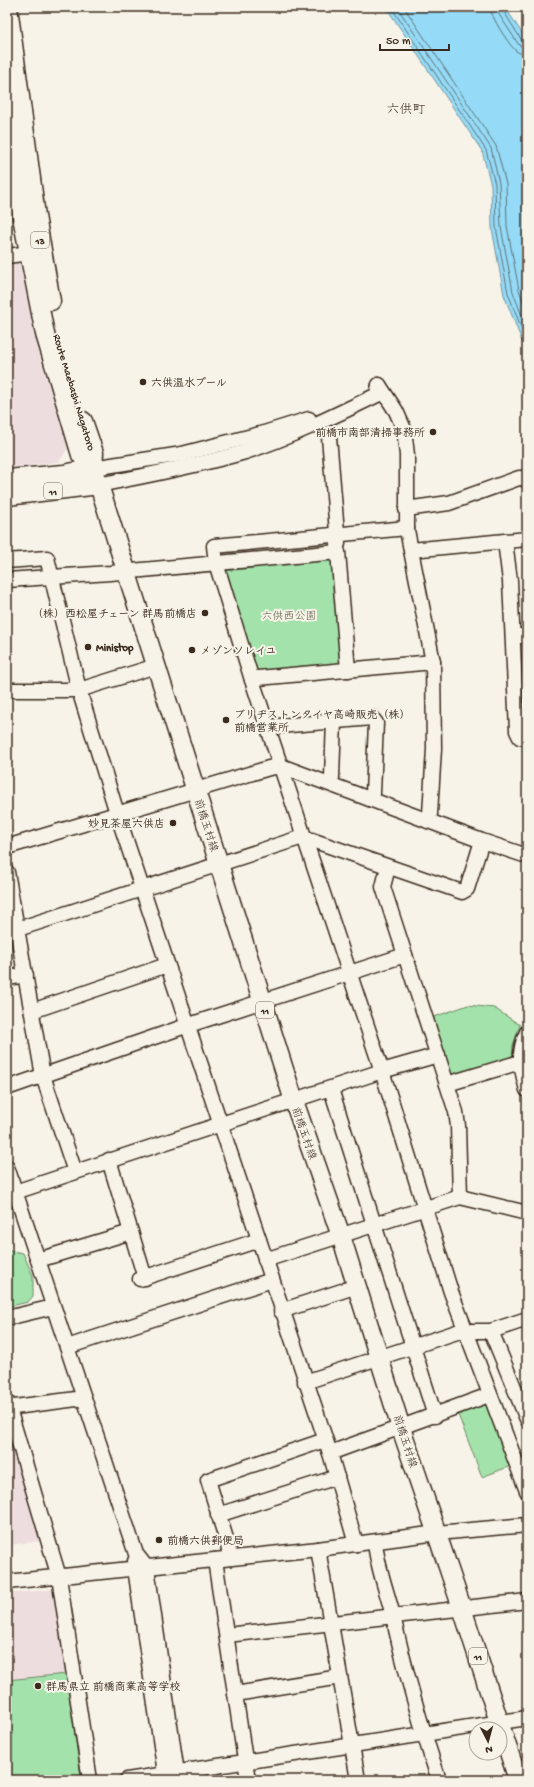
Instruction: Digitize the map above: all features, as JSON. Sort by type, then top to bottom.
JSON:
[{"type":"main road","name":"Route Maebashi Nagatoro","points":[[8,7],[10,40],[35,208],[36,252]]},
{"type":"main road","name":"Route Maebashi Nagatoro","points":[[7,97],[22,217],[36,252],[57,334],[94,453],[93,468]]},
{"type":"main road","name":"11","points":[[7,479],[64,474],[93,468]]},
{"type":"main road","name":"前橋玉村線","points":[[93,468],[294,1101],[341,1236],[380,1356],[401,1428],[499,1721]]},
{"type":"main road","name":"11","points":[[7,496],[99,485]]},
{"type":"main road","name":"前橋玉村線","points":[[508,1749],[518,1780]]},
{"type":"street","points":[[7,256],[36,252]]},
{"type":"street","points":[[93,468],[160,459],[264,433],[332,410],[379,385]]},
{"type":"street","points":[[99,485],[189,467],[263,446],[317,424],[377,395],[379,385]]},
{"type":"street","points":[[379,385],[396,411],[404,429],[407,455],[407,528],[433,662],[434,750],[431,806],[428,820]]},
{"type":"street","points":[[329,438],[348,670]]},
{"type":"street","points":[[406,509],[449,502],[519,478],[523,478],[527,481]]},
{"type":"street","points":[[407,528],[214,546],[216,563],[252,680],[382,1071],[465,1331],[527,1491]]},
{"type":"street","points":[[411,550],[527,539]]},
{"type":"street","points":[[505,541],[510,581],[517,731],[520,737],[527,738]]},
{"type":"street","points":[[7,580],[338,552]]},
{"type":"street","points":[[7,561],[47,558],[79,690],[117,813],[143,888],[186,1026],[337,1477],[356,1544]]},
{"type":"street","points":[[513,636],[527,636]]},
{"type":"street","points":[[252,680],[258,678],[433,662]]},
{"type":"street","points":[[7,690],[79,690],[156,666]]},
{"type":"street","points":[[267,726],[369,717],[375,720],[373,793],[370,799]]},
{"type":"street","points":[[329,783],[332,777],[334,720]]},
{"type":"street","points":[[7,847],[269,768],[281,766],[482,841],[527,856]]},
{"type":"street","points":[[24,927],[303,837],[462,892],[467,889],[482,841]]},
{"type":"street","points":[[388,867],[383,887],[456,1112],[458,1126],[460,1197]]},
{"type":"street","points":[[7,872],[43,1076],[75,1172]]},
{"type":"street","points":[[7,1088],[186,1026],[405,955]]},
{"type":"street","points":[[32,1011],[167,965]]},
{"type":"street","points":[[7,978],[26,974]]},
{"type":"street","points":[[527,1032],[521,1047],[527,1090]]},
{"type":"street","points":[[11,1193],[382,1071],[438,1055]]},
{"type":"street","points":[[447,1084],[524,1060]]},
{"type":"street","points":[[331,1089],[435,1416]]},
{"type":"street","points":[[109,1160],[131,1232],[142,1278],[258,1240]]},
{"type":"street","points":[[7,1167],[11,1193],[38,1260],[141,1568],[172,1777]]},
{"type":"street","points":[[265,1260],[460,1197],[527,1213]]},
{"type":"street","points":[[38,1260],[131,1232]]},
{"type":"street","points":[[67,1347],[272,1280]]},
{"type":"street","points":[[281,1311],[357,1286]]},
{"type":"street","points":[[7,1318],[53,1307]]},
{"type":"street","points":[[305,1382],[413,1345],[465,1331],[491,1331],[527,1319]]},
{"type":"street","points":[[491,1331],[527,1419]]},
{"type":"street","points":[[230,1558],[228,1544],[208,1485],[208,1480],[210,1478],[401,1428],[489,1395]]},
{"type":"street","points":[[84,1398],[8,1406],[58,1577],[90,1780]]},
{"type":"street","points":[[218,1515],[337,1477]]},
{"type":"street","points":[[7,1582],[318,1549],[437,1533],[527,1526]]},
{"type":"street","points":[[375,1542],[376,1557],[393,1615],[424,1734],[439,1780]]},
{"type":"street","points":[[318,1549],[358,1780]]},
{"type":"street","points":[[215,1560],[248,1780]]},
{"type":"street","points":[[227,1635],[527,1601]]},
{"type":"street","points":[[236,1694],[340,1678]]},
{"type":"street","points":[[506,1721],[527,1718]]},
{"type":"street","points":[[127,1780],[172,1777],[246,1762],[468,1727]]},
{"type":"shaded area","points":[[19,261],[40,357],[68,448],[59,462],[7,468],[7,262]]},
{"type":"shaded area","points":[[7,1425],[42,1541],[7,1545]]},
{"type":"shaded area","name":"群馬県立 前橋商業高等学校","points":[[54,1589],[83,1777],[81,1780],[7,1780],[7,1594]]},
{"type":"green space","name":"六供西公園","points":[[332,560],[336,563],[345,663],[340,667],[259,674],[254,671],[222,574],[226,569]]},
{"type":"green space","points":[[468,1005],[494,1008],[520,1025],[513,1045],[512,1059],[454,1078],[449,1076],[431,1022],[434,1017]]},
{"type":"green space","points":[[7,1250],[23,1253],[33,1276],[33,1296],[28,1302],[7,1307]]},
{"type":"green space","points":[[486,1401],[511,1466],[482,1477],[457,1412]]},
{"type":"green space","points":[[66,1674],[81,1777],[73,1780],[7,1780],[7,1680]]},
{"type":"water","points":[[386,7],[505,7],[527,41],[527,354],[504,295],[492,228],[491,185],[482,151]]},
{"type":"place","name":"六供温水プール","points":[[143,382]]},
{"type":"place","name":"前橋市南部清掃事務所","points":[[433,432]]},
{"type":"place","name":"（株）西松屋チェーン 群馬前橋店","points":[[205,613]]},
{"type":"place","name":"Ministop","points":[[88,647]]},
{"type":"place","name":"メゾンソレイユ","points":[[192,650]]},
{"type":"place","name":"ブリヂストンタイヤ高崎販売（株） 前橋営業所","points":[[226,720]]},
{"type":"place","name":"妙見茶屋六供店","points":[[173,823]]},
{"type":"place","name":"前橋六供郵便局","points":[[159,1540]]},
{"type":"place","name":"群馬県立 前橋商業高等学校","points":[[38,1686]]},
{"type":"district","name":"六供町","points":[[406,108]]}]
